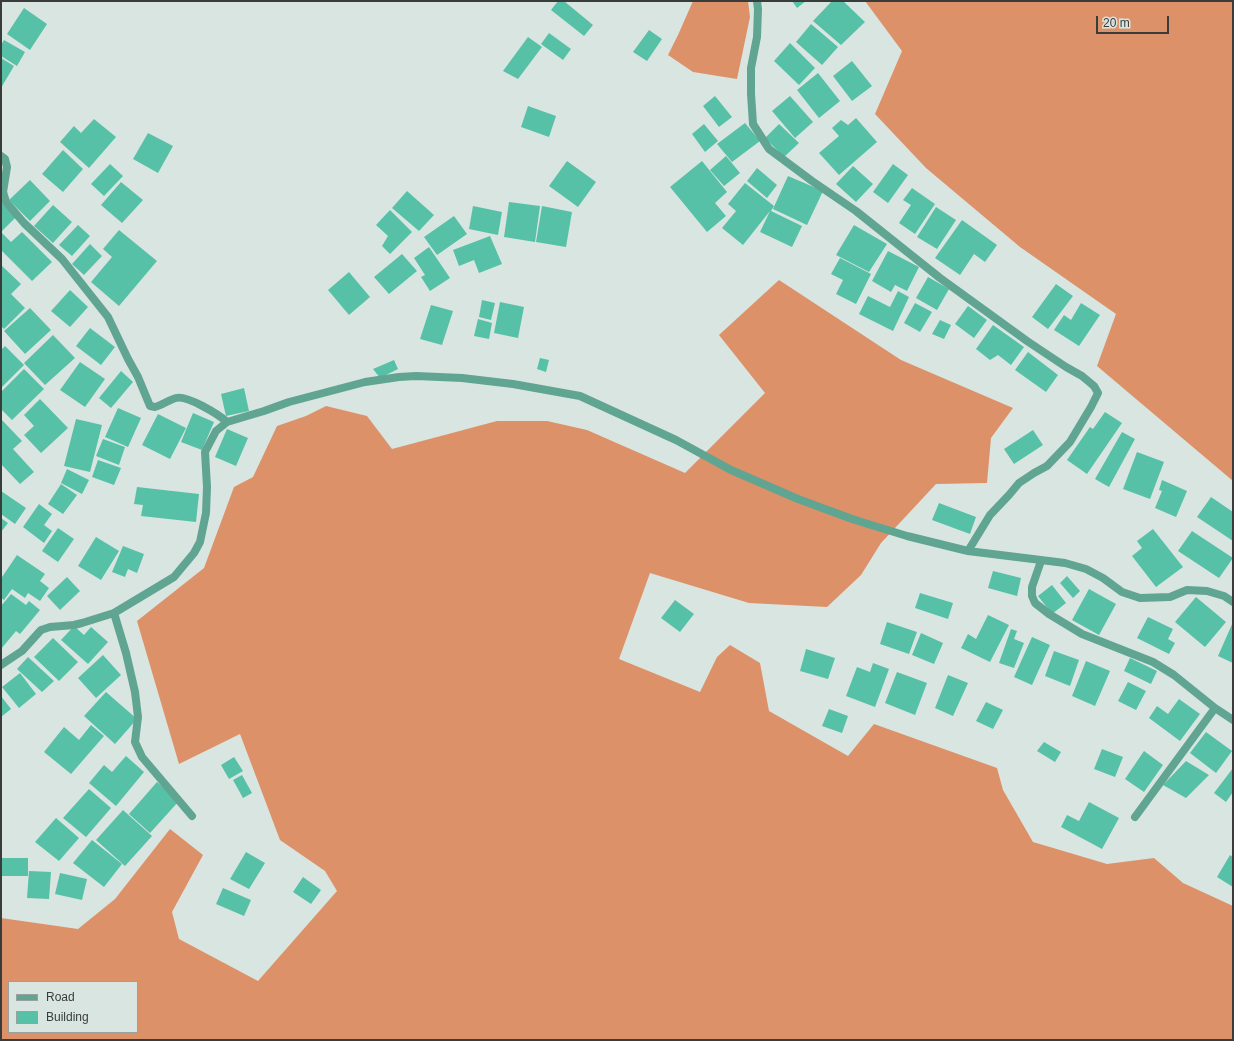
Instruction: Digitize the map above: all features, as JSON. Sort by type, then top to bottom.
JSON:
[{"type":"street","points":[[757,1],[757,37],[751,68],[753,124],[769,149],[856,211],[940,278],[1027,341],[1082,376],[1094,386],[1098,393],[1070,442],[1047,466],[1019,483],[990,515],[968,550]]},
{"type":"street","points":[[1,156],[5,159],[7,167],[3,192],[6,202],[24,223],[62,260],[108,317],[150,406],[155,407],[177,397],[208,407],[227,422]]},
{"type":"street","points":[[1,665],[22,650],[41,630],[50,627],[78,624],[114,613],[174,578],[194,553],[200,542],[206,514],[207,487],[205,452],[216,431],[227,422],[288,402],[337,389],[365,382],[400,377],[435,376],[462,378],[512,384],[580,396],[676,440],[731,470],[798,499],[852,519],[907,536],[968,550],[1064,563],[1086,569],[1103,578],[1122,592],[1140,598],[1170,597],[1187,590],[1207,591],[1224,596],[1233,602]]},
{"type":"street","points":[[1041,561],[1032,587],[1032,596],[1035,603],[1049,614],[1082,634],[1154,662],[1174,674],[1215,708],[1233,720]]},
{"type":"street","points":[[114,613],[126,653],[135,692],[138,717],[135,742],[142,756],[192,816]]},
{"type":"street","points":[[1135,817],[1215,708]]},
{"type":"shaded area","points":[[693,1],[748,1],[750,17],[737,79],[693,72],[668,55]]},
{"type":"shaded area","points":[[865,1],[1233,1],[1233,481],[1097,366],[1116,314],[1020,247],[926,168],[875,114],[902,51]]},
{"type":"shaded area","points":[[779,280],[901,360],[1013,408],[991,438],[987,483],[936,484],[881,543],[861,575],[827,607],[749,603],[650,573],[619,659],[700,692],[717,657],[730,645],[760,663],[769,711],[848,756],[874,724],[997,768],[1003,790],[1033,842],[1107,864],[1154,858],[1183,883],[1233,906],[1233,1040],[1,1040],[1,918],[78,929],[115,899],[170,829],[203,855],[172,912],[179,939],[258,981],[337,891],[325,871],[280,840],[240,734],[179,764],[137,621],[204,568],[234,487],[253,477],[277,426],[306,416],[326,406],[367,416],[392,449],[497,421],[547,421],[587,430],[685,473],[765,393],[719,335]]},
{"type":"building","points":[[558,1],[564,1],[593,25],[584,36],[551,10]]},
{"type":"building","points":[[792,1],[806,1],[797,8]]},
{"type":"building","points":[[832,1],[843,1],[865,22],[841,45],[813,21]]},
{"type":"building","points":[[24,8],[47,24],[30,50],[7,34]]},
{"type":"building","points":[[811,24],[838,47],[822,65],[796,42]]},
{"type":"building","points":[[649,30],[662,39],[647,61],[633,52]]},
{"type":"building","points":[[549,33],[571,49],[563,60],[541,44]]},
{"type":"building","points":[[528,37],[542,47],[518,79],[503,71]]},
{"type":"building","points":[[4,40],[25,52],[17,66],[1,56],[1,45]]},
{"type":"building","points":[[790,43],[815,68],[799,85],[774,61]]},
{"type":"building","points":[[1,58],[14,66],[1,88]]},
{"type":"building","points":[[852,61],[872,86],[852,101],[833,76]]},
{"type":"building","points":[[818,73],[840,101],[819,118],[797,90]]},
{"type":"building","points":[[715,96],[732,117],[719,127],[703,106]]},
{"type":"building","points":[[790,96],[813,122],[795,138],[772,111]]},
{"type":"building","points":[[528,106],[556,116],[549,137],[521,127]]},
{"type":"building","points":[[856,118],[877,142],[839,175],[819,153],[839,136],[832,128],[841,120],[848,125]]},
{"type":"building","points":[[94,119],[116,137],[89,168],[60,142],[74,126],[81,133]]},
{"type":"building","points":[[745,123],[760,141],[732,162],[717,144]]},
{"type":"building","points":[[704,124],[718,141],[705,152],[692,134]]},
{"type":"building","points":[[779,124],[799,143],[784,157],[765,138]]},
{"type":"building","points":[[148,133],[173,146],[158,173],[133,159]]},
{"type":"building","points":[[63,150],[83,169],[63,192],[42,174]]},
{"type":"building","points":[[726,156],[740,173],[724,186],[710,170]]},
{"type":"building","points":[[567,161],[596,182],[578,207],[549,186]]},
{"type":"building","points":[[702,161],[727,192],[715,203],[726,216],[707,232],[670,187]]},
{"type":"building","points":[[110,164],[123,176],[104,196],[91,184]]},
{"type":"building","points":[[893,164],[908,175],[888,203],[873,192]]},
{"type":"building","points":[[853,166],[873,184],[856,202],[836,184]]},
{"type":"building","points":[[757,168],[777,185],[767,198],[747,181]]},
{"type":"building","points":[[788,176],[823,191],[807,225],[773,209]]},
{"type":"building","points":[[30,180],[50,201],[30,221],[9,200]]},
{"type":"building","points":[[121,182],[143,200],[122,223],[101,205]]},
{"type":"building","points":[[745,183],[774,206],[771,211],[802,226],[792,247],[760,232],[770,211],[743,245],[722,228],[736,211],[728,204]]},
{"type":"building","points":[[912,188],[935,204],[915,234],[899,223],[911,205],[903,200]]},
{"type":"building","points":[[407,191],[434,215],[419,231],[392,208]]},
{"type":"building","points":[[1,202],[16,217],[1,232]]},
{"type":"building","points":[[509,202],[540,206],[535,242],[504,237]]},
{"type":"building","points":[[53,205],[72,222],[53,243],[34,226]]},
{"type":"building","points":[[473,206],[502,212],[498,235],[469,229]]},
{"type":"building","points":[[542,206],[572,212],[566,247],[536,242]]},
{"type":"building","points":[[936,207],[956,220],[937,249],[917,237]]},
{"type":"building","points":[[390,210],[412,232],[390,254],[382,246],[388,236],[376,225]]},
{"type":"building","points":[[454,216],[467,234],[437,255],[424,237]]},
{"type":"building","points":[[962,220],[997,245],[985,262],[974,254],[960,275],[935,258]]},
{"type":"building","points":[[78,225],[90,236],[72,256],[59,245]]},
{"type":"building","points":[[854,225],[887,244],[869,272],[836,255]]},
{"type":"building","points":[[119,230],[157,261],[119,306],[91,282],[112,257],[103,249]]},
{"type":"building","points":[[1,232],[11,242],[22,232],[52,262],[32,281],[1,250]]},
{"type":"building","points":[[490,236],[502,264],[479,273],[474,260],[459,266],[453,250]]},
{"type":"building","points":[[90,244],[102,256],[84,275],[72,264]]},
{"type":"building","points":[[429,247],[450,278],[430,291],[421,277],[425,275],[414,258]]},
{"type":"building","points":[[888,251],[919,267],[907,291],[895,285],[891,292],[872,281]]},
{"type":"building","points":[[402,254],[417,271],[389,294],[374,277]]},
{"type":"building","points":[[840,258],[871,274],[856,304],[836,294],[843,280],[831,274]]},
{"type":"building","points":[[1,265],[21,284],[11,294],[25,308],[4,329],[1,326]]},
{"type":"building","points":[[349,272],[370,297],[349,315],[328,290]]},
{"type":"building","points":[[928,277],[949,289],[937,310],[916,298]]},
{"type":"building","points":[[1056,284],[1073,296],[1048,329],[1032,317]]},
{"type":"building","points":[[70,290],[88,307],[70,327],[51,311]]},
{"type":"building","points":[[898,291],[909,297],[893,331],[859,314],[868,296],[890,307]]},
{"type":"building","points":[[482,300],[495,303],[491,320],[479,317]]},
{"type":"building","points":[[500,302],[524,307],[518,338],[494,333]]},
{"type":"building","points":[[915,303],[932,312],[920,332],[904,323]]},
{"type":"building","points":[[1081,303],[1100,315],[1079,346],[1054,330],[1064,315],[1071,320]]},
{"type":"building","points":[[431,305],[453,311],[442,345],[420,339]]},
{"type":"building","points":[[968,306],[987,320],[974,338],[955,324]]},
{"type":"building","points":[[30,308],[51,330],[25,354],[4,331]]},
{"type":"building","points":[[478,319],[492,323],[489,339],[474,336]]},
{"type":"building","points":[[940,320],[951,325],[944,339],[932,334]]},
{"type":"building","points":[[993,325],[1024,347],[1011,365],[998,355],[990,360],[976,349]]},
{"type":"building","points":[[90,328],[115,347],[101,365],[76,346]]},
{"type":"building","points":[[53,335],[75,358],[45,385],[24,363]]},
{"type":"building","points":[[5,346],[24,365],[1,388],[1,350]]},
{"type":"building","points":[[1028,352],[1058,375],[1046,392],[1015,370]]},
{"type":"building","points":[[540,358],[549,360],[546,372],[537,369]]},
{"type":"building","points":[[394,360],[398,369],[380,378],[373,369]]},
{"type":"building","points":[[80,362],[105,379],[85,407],[60,390]]},
{"type":"building","points":[[24,369],[44,389],[12,420],[1,409],[1,392]]},
{"type":"building","points":[[121,371],[133,382],[111,408],[99,398]]},
{"type":"building","points":[[244,388],[249,411],[226,416],[221,394]]},
{"type":"building","points":[[40,399],[68,428],[41,453],[24,435],[34,426],[24,415]]},
{"type":"building","points":[[118,408],[141,418],[128,447],[105,437]]},
{"type":"building","points":[[1105,412],[1122,423],[1087,474],[1067,460],[1090,427],[1093,429]]},
{"type":"building","points":[[193,413],[214,422],[202,450],[181,442]]},
{"type":"building","points":[[158,414],[186,428],[170,459],[142,445]]},
{"type":"building","points":[[1,419],[22,441],[13,449],[34,472],[20,484],[1,464]]},
{"type":"building","points":[[76,419],[102,425],[90,472],[64,466]]},
{"type":"building","points":[[227,429],[248,438],[236,466],[215,457]]},
{"type":"building","points":[[1033,430],[1043,445],[1014,464],[1004,449]]},
{"type":"building","points":[[1122,432],[1135,439],[1109,487],[1095,479]]},
{"type":"building","points":[[103,439],[125,447],[119,465],[96,456]]},
{"type":"building","points":[[1137,452],[1164,462],[1150,499],[1123,489]]},
{"type":"building","points":[[98,460],[121,468],[114,485],[92,477]]},
{"type":"building","points":[[67,469],[89,480],[82,494],[61,483]]},
{"type":"building","points":[[1162,480],[1187,491],[1176,517],[1155,508],[1162,491],[1159,490]]},
{"type":"building","points":[[61,484],[77,495],[63,514],[48,504]]},
{"type":"building","points":[[137,487],[199,494],[196,522],[141,516],[143,505],[134,504]]},
{"type":"building","points":[[1,491],[26,508],[15,524],[1,514]]},
{"type":"building","points":[[1211,497],[1233,512],[1233,541],[1197,517]]},
{"type":"building","points":[[939,503],[976,517],[970,534],[932,520]]},
{"type":"building","points":[[39,504],[52,514],[44,525],[52,531],[44,543],[23,527]]},
{"type":"building","points":[[1,518],[8,523],[1,532]]},
{"type":"building","points":[[58,528],[74,539],[58,562],[42,551]]},
{"type":"building","points":[[1153,529],[1183,567],[1156,587],[1132,556],[1142,548],[1137,541]]},
{"type":"building","points":[[1192,531],[1233,558],[1219,578],[1178,551]]},
{"type":"building","points":[[96,537],[119,551],[101,580],[78,566]]},
{"type":"building","points":[[123,546],[144,554],[137,573],[128,569],[125,577],[112,572]]},
{"type":"building","points":[[17,555],[45,574],[40,581],[49,588],[40,601],[28,593],[25,598],[12,589],[4,600],[1,598],[1,576],[2,577]]},
{"type":"building","points":[[993,571],[1021,578],[1017,596],[988,588]]},
{"type":"building","points":[[1067,576],[1080,591],[1073,598],[1060,583]]},
{"type":"building","points":[[67,577],[80,591],[60,610],[47,596]]},
{"type":"building","points":[[1052,585],[1066,603],[1052,614],[1038,596]]},
{"type":"building","points":[[1089,589],[1116,604],[1099,635],[1072,620]]},
{"type":"building","points":[[920,593],[953,603],[948,619],[915,608]]},
{"type":"building","points":[[11,594],[26,605],[29,601],[40,610],[20,634],[16,631],[1,649],[1,606]]},
{"type":"building","points":[[1196,597],[1226,622],[1205,647],[1175,622]]},
{"type":"building","points":[[675,600],[694,614],[680,632],[661,618]]},
{"type":"building","points":[[988,615],[1009,625],[990,662],[961,648],[968,634],[976,639]]},
{"type":"building","points":[[1148,617],[1173,629],[1168,639],[1175,643],[1169,654],[1137,638]]},
{"type":"building","points":[[887,622],[917,632],[909,654],[880,644]]},
{"type":"building","points":[[1233,622],[1233,663],[1218,656]]},
{"type":"building","points":[[74,626],[84,635],[91,627],[108,642],[88,664],[61,640]]},
{"type":"building","points":[[1011,629],[1017,631],[1014,639],[1024,643],[1014,668],[999,663]]},
{"type":"building","points":[[921,633],[943,643],[934,664],[912,655]]},
{"type":"building","points":[[1032,637],[1050,645],[1032,685],[1014,677]]},
{"type":"building","points":[[53,638],[78,662],[59,681],[34,657]]},
{"type":"building","points":[[806,649],[835,658],[828,679],[800,671]]},
{"type":"building","points":[[1054,651],[1079,660],[1070,686],[1045,676]]},
{"type":"building","points":[[103,655],[121,675],[96,698],[78,678]]},
{"type":"building","points":[[28,657],[54,681],[42,692],[17,669]]},
{"type":"building","points":[[1130,658],[1157,671],[1151,684],[1124,671]]},
{"type":"building","points":[[1086,661],[1110,671],[1095,706],[1072,696]]},
{"type":"building","points":[[873,663],[889,669],[875,707],[846,696],[857,667],[870,672]]},
{"type":"building","points":[[897,672],[927,683],[915,715],[885,703]]},
{"type":"building","points":[[20,673],[36,694],[19,708],[2,687]]},
{"type":"building","points":[[948,675],[968,683],[953,716],[935,708]]},
{"type":"building","points":[[1128,682],[1146,691],[1136,710],[1118,701]]},
{"type":"building","points":[[106,692],[137,719],[115,744],[84,716]]},
{"type":"building","points":[[1,696],[11,709],[1,717]]},
{"type":"building","points":[[1179,699],[1200,714],[1180,741],[1149,718],[1157,706],[1168,714]]},
{"type":"building","points":[[986,702],[1003,710],[993,729],[976,721]]},
{"type":"building","points":[[829,709],[848,716],[842,733],[822,726]]},
{"type":"building","points":[[91,725],[104,736],[71,774],[44,752],[64,727],[79,740]]},
{"type":"building","points":[[1206,732],[1232,751],[1216,773],[1190,753]]},
{"type":"building","points":[[1044,742],[1061,752],[1055,762],[1037,751]]},
{"type":"building","points":[[1102,749],[1123,757],[1115,777],[1094,769]]},
{"type":"building","points":[[1144,751],[1163,765],[1144,792],[1125,779]]},
{"type":"building","points":[[126,756],[144,772],[116,806],[89,783],[104,765],[112,772]]},
{"type":"building","points":[[234,757],[243,771],[229,779],[221,765]]},
{"type":"building","points":[[1186,761],[1209,775],[1186,798],[1163,785]]},
{"type":"building","points":[[1233,768],[1233,792],[1226,802],[1214,793]]},
{"type":"building","points":[[242,775],[252,793],[243,798],[233,780]]},
{"type":"building","points":[[157,782],[179,801],[150,833],[129,814]]},
{"type":"building","points":[[89,789],[111,808],[86,837],[63,818]]},
{"type":"building","points":[[1089,802],[1119,818],[1102,849],[1061,827],[1067,815],[1079,821]]},
{"type":"building","points":[[123,810],[152,836],[125,866],[96,840]]},
{"type":"building","points":[[56,818],[79,838],[59,861],[35,842]]},
{"type":"building","points":[[92,840],[122,864],[104,887],[73,863]]},
{"type":"building","points":[[246,852],[265,863],[249,889],[230,879]]},
{"type":"building","points":[[1230,855],[1233,857],[1233,887],[1217,877]]},
{"type":"building","points":[[1,858],[28,858],[28,876],[1,876]]},
{"type":"building","points":[[29,871],[51,872],[49,899],[27,898]]},
{"type":"building","points":[[60,873],[87,879],[82,900],[55,894]]},
{"type":"building","points":[[303,877],[321,890],[311,904],[293,892]]},
{"type":"building","points":[[223,888],[251,900],[244,916],[216,904]]}]
